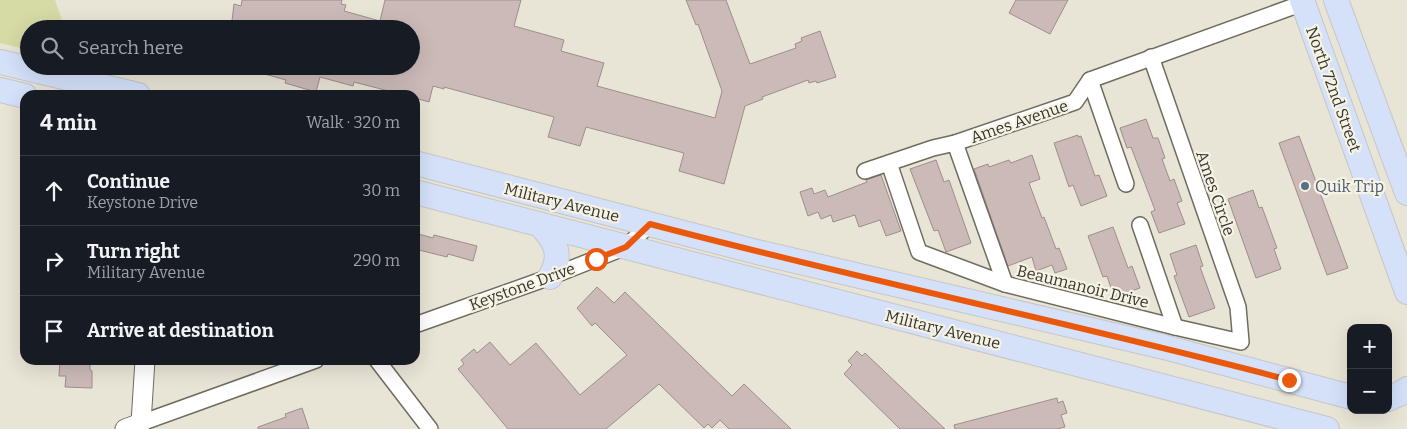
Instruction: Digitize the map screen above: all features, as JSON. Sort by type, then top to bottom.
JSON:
[{"type":"main road","points":[[1304,1],[1342,1]]},
{"type":"main road","name":"North 72nd Street","points":[[1304,1],[1407,292]]},
{"type":"main road","name":"North 72nd Street","points":[[1342,1],[1407,193]]},
{"type":"main road","points":[[0,62],[20,67]]},
{"type":"main road","points":[[54,75],[117,90]]},
{"type":"main road","points":[[0,90],[20,95]]},
{"type":"main road","name":"Military Avenue","points":[[420,164],[757,252],[1164,347],[1347,395]]},
{"type":"main road","name":"Military Avenue","points":[[420,193],[1327,429]]},
{"type":"main road","points":[[540,225],[551,236],[556,245],[556,263],[550,277]]},
{"type":"main road","points":[[1392,397],[1407,389]]},
{"type":"main road","points":[[1392,407],[1407,411]]},
{"type":"street","points":[[1126,184],[1090,80],[1304,1]]},
{"type":"street","name":"Ames Circle","points":[[1151,57],[1238,307],[1241,342]]},
{"type":"street","name":"Ames Avenue","points":[[865,171],[1075,102],[1090,80]]},
{"type":"street","points":[[955,143],[1005,284]]},
{"type":"street","name":"Beaumanoir Drive","points":[[889,163],[919,252],[1005,284],[1175,328],[1241,342]]},
{"type":"street","name":"Keystone Drive","points":[[420,323],[550,277],[626,247],[650,224]]},
{"type":"street","points":[[1140,225],[1175,328]]},
{"type":"street","points":[[144,365],[136,427],[303,365]]},
{"type":"street","points":[[381,365],[430,429]]},
{"type":"green space","points":[[0,0],[55,0],[62,20],[20,20],[20,48],[0,43]]},
{"type":"building","points":[[242,0],[342,0],[341,4],[346,5],[344,11],[376,20],[232,20],[234,4],[241,6]]},
{"type":"building","points":[[385,0],[521,0],[514,26],[564,40],[561,51],[604,63],[597,86],[715,118],[722,91],[698,24],[696,25],[686,0],[726,0],[750,64],[796,48],[795,44],[802,41],[801,38],[820,31],[836,77],[817,83],[816,81],[809,83],[808,80],[762,97],[763,99],[745,106],[724,184],[679,171],[684,153],[586,127],[580,146],[548,137],[554,117],[444,87],[444,89],[433,86],[429,102],[420,99],[420,90],[385,90],[354,82],[353,86],[320,77],[317,90],[309,90],[285,83],[286,80],[268,75],[420,75],[420,20],[380,20]]},
{"type":"building","points":[[1016,0],[1068,0],[1050,34],[1009,13]]},
{"type":"building","points":[[1146,119],[1153,138],[1158,138],[1165,158],[1162,159],[1170,181],[1174,179],[1182,201],[1177,203],[1185,224],[1159,233],[1151,212],[1155,210],[1131,147],[1127,148],[1120,128]]},
{"type":"building","points":[[1078,135],[1078,137],[1081,136],[1095,176],[1099,175],[1107,196],[1081,206],[1073,185],[1069,187],[1054,143]]},
{"type":"building","points":[[1299,136],[1348,268],[1327,275],[1279,143]]},
{"type":"building","points":[[1032,155],[1040,179],[1029,183],[1042,218],[1044,217],[1056,249],[1059,248],[1067,269],[1055,273],[1052,265],[1036,271],[1032,257],[1008,266],[974,169],[988,164],[989,167],[1009,160],[1011,163]]},
{"type":"building","points":[[936,160],[944,182],[949,180],[971,243],[946,252],[938,230],[934,231],[910,169]]},
{"type":"building","points":[[881,175],[901,231],[886,236],[880,220],[859,227],[855,215],[833,222],[831,215],[821,219],[818,212],[808,216],[800,192],[812,188],[814,194],[825,190],[828,197]]},
{"type":"building","points":[[1253,190],[1259,208],[1262,207],[1277,248],[1274,249],[1281,269],[1256,278],[1228,199]]},
{"type":"building","points":[[1113,227],[1128,268],[1132,266],[1140,288],[1114,297],[1107,276],[1103,277],[1088,236]]},
{"type":"building","points":[[420,234],[433,238],[434,235],[477,246],[473,261],[448,254],[447,257],[420,250]]},
{"type":"building","points":[[1196,245],[1203,266],[1200,267],[1215,308],[1189,317],[1174,276],[1177,275],[1170,254]]},
{"type":"building","points":[[597,287],[614,303],[625,292],[732,396],[744,384],[791,429],[729,429],[720,420],[712,428],[708,424],[704,428],[659,384],[606,429],[508,429],[458,369],[464,364],[461,360],[474,349],[477,353],[490,342],[510,365],[536,343],[580,395],[627,355],[595,323],[592,326],[577,308]]},
{"type":"building","points":[[857,351],[862,356],[865,353],[945,429],[900,429],[844,374],[852,365],[848,361]]},
{"type":"building","points":[[60,365],[90,365],[92,388],[65,387],[66,376],[59,376]]},
{"type":"building","points":[[1057,398],[1058,403],[1063,401],[1067,413],[1061,415],[1065,427],[1057,429],[955,429],[954,425]]},
{"type":"building","points":[[302,408],[309,429],[258,429],[258,427],[286,417],[285,414]]},
{"type":"place","name":"Quik Trip","points":[[1305,186]]},
{"type":"route","points":[[596,259],[626,247],[650,224],[757,252],[1164,347],[1289,380]]}]
